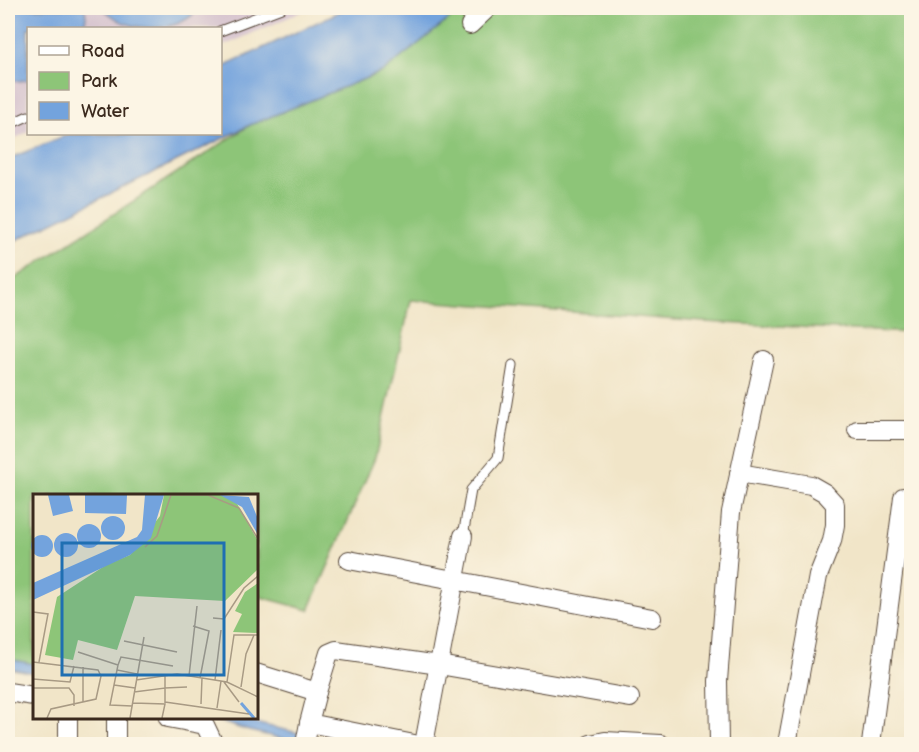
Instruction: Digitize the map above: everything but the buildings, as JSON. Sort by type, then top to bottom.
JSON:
[{"type":"street","points":[[470,25],[488,8]]},
{"type":"street","points":[[719,744],[718,681],[731,512],[764,360]]},
{"type":"street","points":[[857,430],[912,430]]},
{"type":"street","points":[[740,473],[811,485],[825,493],[835,504],[836,525],[818,576],[787,744]]},
{"type":"street","points":[[871,744],[903,497]]},
{"type":"street","points":[[424,744],[463,536]]},
{"type":"street","points":[[349,560],[652,618]]},
{"type":"street","points":[[305,744],[329,653],[336,650],[630,698]]},
{"type":"street","points":[[258,674],[317,692]]},
{"type":"street","points":[[8,692],[33,696]]},
{"type":"street","points":[[68,719],[68,744]]},
{"type":"street","points":[[116,719],[116,744]]},
{"type":"street","points":[[177,719],[205,725],[214,744]]},
{"type":"street","points":[[309,723],[414,744]]},
{"type":"street","points":[[590,744],[605,741],[661,744]]},
{"type":"lane","points":[[222,30],[281,8]]},
{"type":"lane","points":[[8,125],[27,116]]},
{"type":"lane","points":[[463,536],[471,490],[498,458],[513,365]]},
{"type":"shaded area","points":[[8,8],[310,8],[222,47],[222,27],[27,27],[27,132],[8,142]]},
{"type":"green space","points":[[463,8],[911,8],[911,333],[704,322],[411,300],[375,458],[309,610],[258,596],[258,494],[33,494],[33,664],[8,659],[8,283],[250,125],[384,71]]},
{"type":"water","points":[[8,8],[85,8],[84,27],[27,27],[27,80],[8,79]]},
{"type":"water","points":[[102,8],[199,8],[184,20],[165,27],[134,26],[116,19]]},
{"type":"water","points":[[347,8],[463,8],[384,71],[250,125],[8,244],[8,159],[67,135],[222,135],[222,68]]},
{"type":"water","points":[[8,659],[33,664],[33,673],[8,668]]},
{"type":"water","points":[[211,719],[237,719],[299,733],[297,742]]}]
